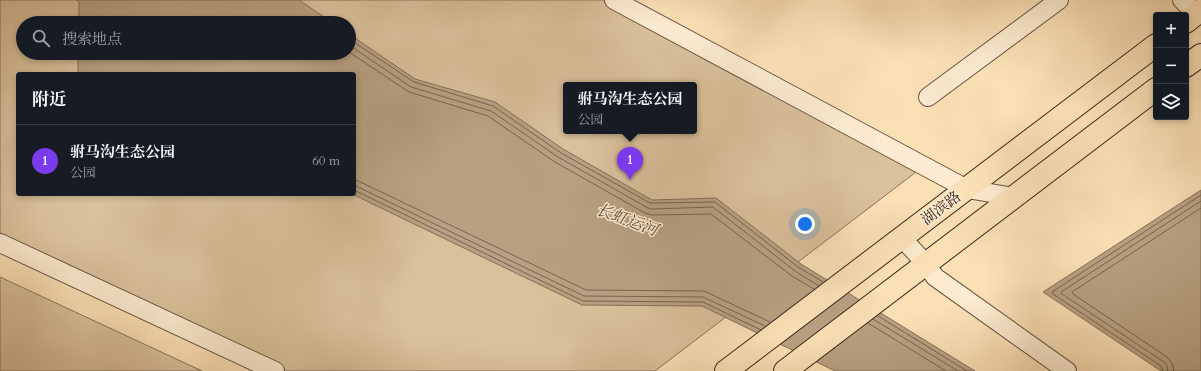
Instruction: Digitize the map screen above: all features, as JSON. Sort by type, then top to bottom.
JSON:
[{"type":"main road","name":"湖滨路","points":[[726,371],[1153,46]]},
{"type":"main road","points":[[1189,64],[1201,55]]},
{"type":"main road","points":[[787,370],[1153,91]]},
{"type":"street","points":[[614,0],[967,189],[1014,197]]},
{"type":"street","points":[[928,97],[1059,0]]},
{"type":"street","points":[[902,238],[926,264],[935,277],[1066,371]]},
{"type":"street","points":[[0,243],[275,371]]},
{"type":"shaded area","points":[[0,0],[614,0],[924,166],[655,371],[276,371],[0,243]]},
{"type":"shaded area","points":[[0,277],[202,371],[0,371]]},
{"type":"water","points":[[76,0],[299,0],[323,16],[79,16],[79,2]]},
{"type":"water","name":"长虹运河","points":[[356,39],[415,79],[495,102],[563,149],[652,200],[716,198],[801,264],[975,371],[835,371],[702,306],[582,305],[356,196],[356,72],[78,72],[78,60],[356,60]]},
{"type":"water","points":[[1201,190],[1201,371],[1161,371],[1043,292]]},
{"type":"place","name":"驸马沟生态公园","points":[[630,180]]}]
